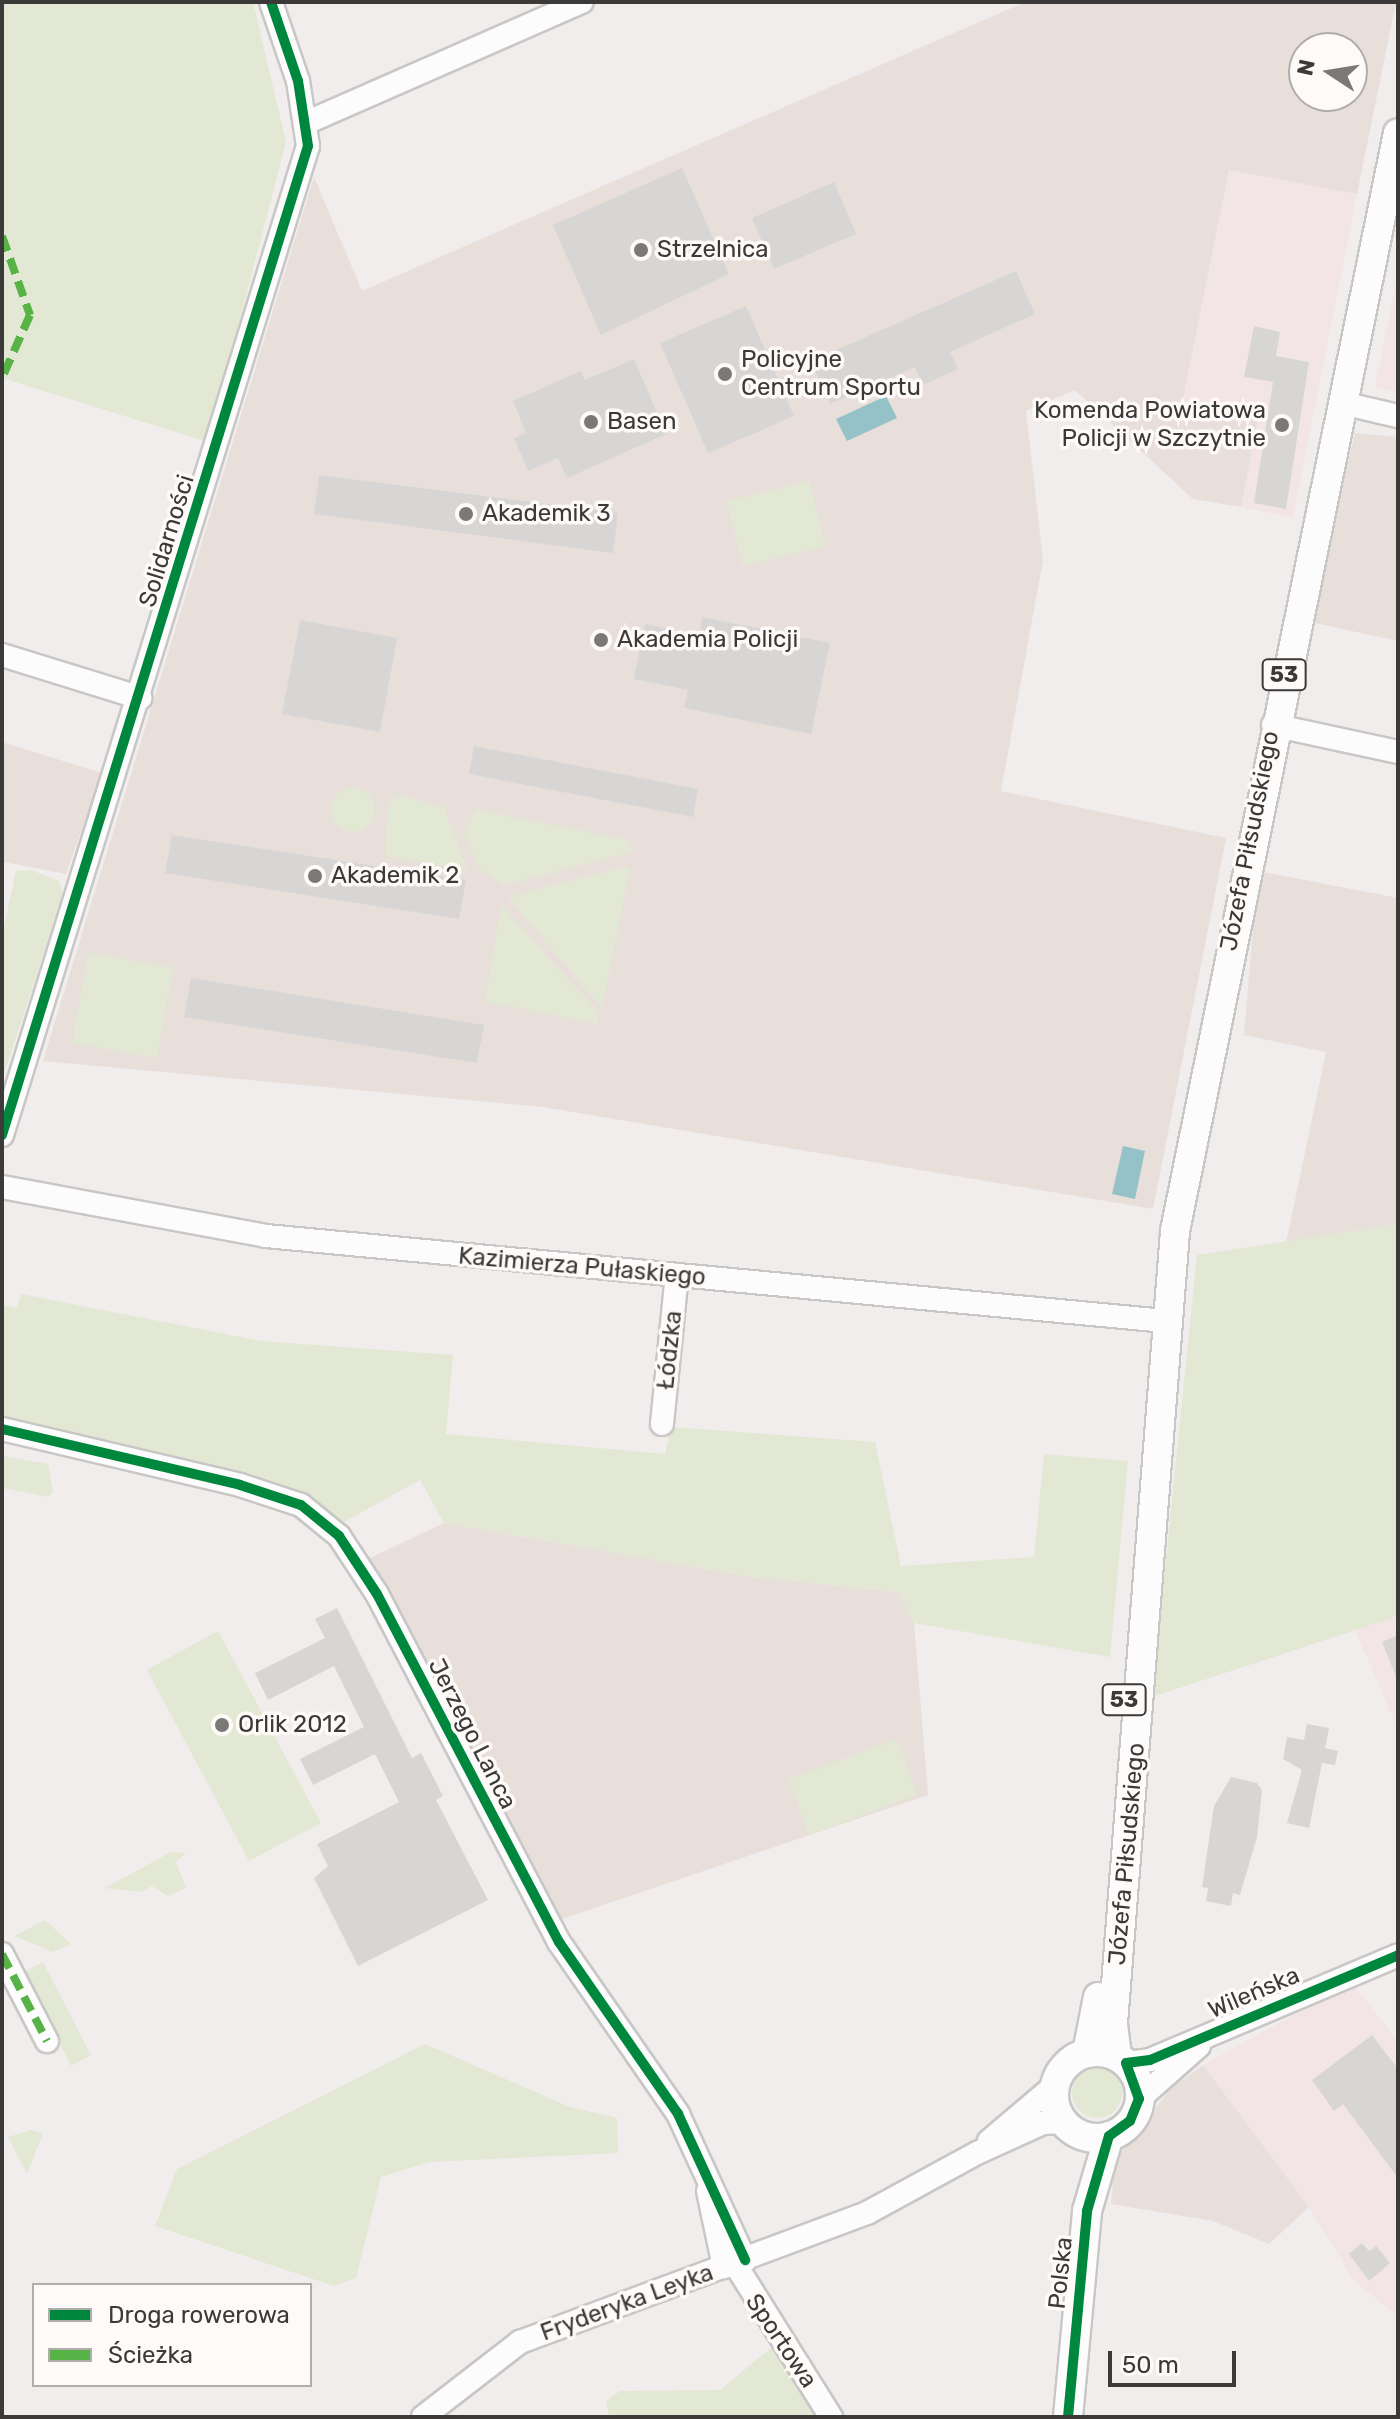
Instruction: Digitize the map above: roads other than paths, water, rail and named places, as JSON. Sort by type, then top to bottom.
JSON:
[{"type":"main road","name":"Józefa Piłsudskiego","points":[[1121,2060],[1113,2023],[1156,1525],[1154,1460],[1166,1321],[1193,1125],[1273,725],[1398,133]]},
{"type":"main road","name":"Józefa Piłsudskiego","points":[[1087,2053],[1096,2020],[1140,1522],[1154,1460]]},
{"type":"main road","points":[[1121,2060],[1087,2053],[1064,2067],[1055,2085],[1072,2128],[1109,2136],[1130,2121],[1139,2099]]},
{"type":"main road","name":"53","points":[[1121,2060],[1139,2099]]},
{"type":"main road","name":"Polska","points":[[1072,2128],[1087,2211]]},
{"type":"main road","name":"Polska","points":[[1068,2417],[1087,2211],[1109,2136]]},
{"type":"street","name":"Solidarności","points":[[2,1135],[141,698],[308,146],[308,122],[271,2]]},
{"type":"street","points":[[308,122],[582,2]]},
{"type":"street","points":[[1342,403],[1398,416]]},
{"type":"street","points":[[2,655],[141,698]]},
{"type":"street","points":[[1273,725],[1398,752]]},
{"type":"street","name":"Kazimierza Pułaskiego","points":[[2,1187],[266,1236],[1166,1321]]},
{"type":"street","name":"Łódzka","points":[[662,1424],[677,1275]]},
{"type":"street","name":"Jerzego Lanca","points":[[2,1429],[251,1488],[301,1505],[339,1536],[377,1594],[540,1910],[678,2114],[705,2170],[734,2264]]},
{"type":"street","points":[[2,1954],[47,2041]]},
{"type":"street","name":"Wileńska","points":[[1121,2060],[1150,2060],[1398,1955]]},
{"type":"street","name":"Wileńska","points":[[1139,2099],[1218,2029]]},
{"type":"street","name":"Fryderyka Leyka","points":[[977,2153],[1055,2085]]},
{"type":"street","name":"Fryderyka Leyka","points":[[423,2417],[520,2342],[867,2213],[977,2153],[1043,2123],[1072,2128]]},
{"type":"street","name":"Sportowa","points":[[734,2264],[831,2417]]},
{"type":"water","points":[[886,396],[897,418],[847,441],[836,419]]},
{"type":"water","points":[[1123,1146],[1145,1151],[1135,1199],[1112,1194]]},
{"type":"place","name":"Strzelnica","points":[[641,250]]},
{"type":"place","name":"Policyjne Centrum Sportu","points":[[725,374]]},
{"type":"place","name":"Basen","points":[[591,422]]},
{"type":"place","name":"Komenda Powiatowa Policji w Szczytnie","points":[[1282,425]]},
{"type":"place","name":"Akademik 3","points":[[466,514]]},
{"type":"place","name":"Akademia Policji","points":[[601,640]]},
{"type":"place","name":"Akademik 2","points":[[315,876]]},
{"type":"place","name":"Orlik 2012","points":[[222,1725]]}]
